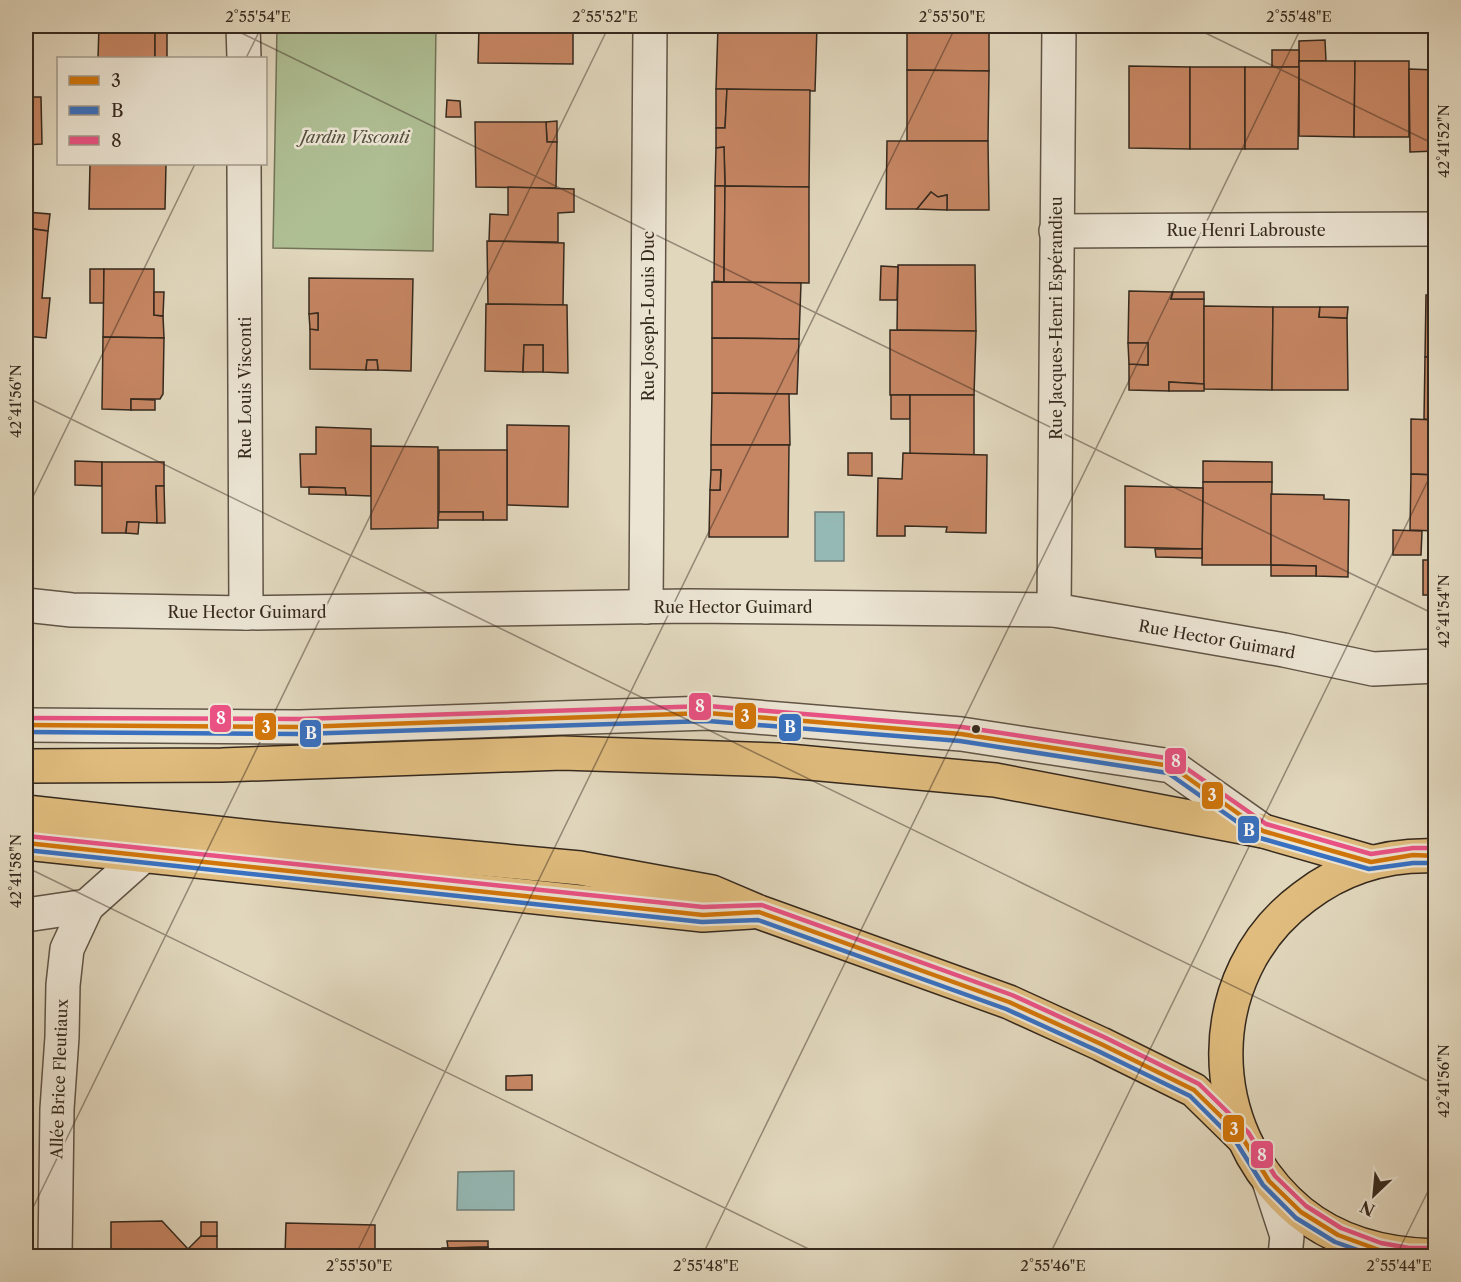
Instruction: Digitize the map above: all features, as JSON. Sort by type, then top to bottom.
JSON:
[{"type":"main road","points":[[26,766],[222,765],[562,753],[777,760],[995,780],[1263,831],[1371,862]]},
{"type":"main road","points":[[26,812],[281,840],[580,868],[712,892],[759,912],[1010,1002],[1194,1090],[1242,1137],[1269,1181],[1300,1212],[1375,1254],[1436,1256]]},
{"type":"main road","points":[[26,843],[703,915],[759,912]]},
{"type":"main road","points":[[1242,1137],[1227,1089],[1225,1041],[1234,993],[1255,948],[1286,910],[1325,881],[1371,862],[1413,855],[1436,856]]},
{"type":"street","points":[[243,26],[243,57]]},
{"type":"street","name":"Rue Joseph-Louis Duc","points":[[646,607],[650,26]]},
{"type":"street","name":"Rue Jacques-Henri Espérandieu","points":[[1054,610],[1059,26]]},
{"type":"street","name":"Rue Louis Visconti","points":[[244,165],[246,613]]},
{"type":"street","name":"Rue Henri Labrouste","points":[[1056,231],[1436,229]]},
{"type":"street","name":"Rue Hector Guimard","points":[[26,606],[72,610],[246,613],[646,607],[1054,610],[1272,648],[1373,669],[1436,666]]},
{"type":"street","points":[[26,725],[300,727],[708,713],[961,734],[1171,766],[1263,831]]},
{"type":"street","points":[[26,915],[87,906],[143,856]]},
{"type":"street","name":"Allée Brice Fleutiaux","points":[[55,1257],[57,1109],[63,985],[67,949],[87,906]]},
{"type":"street","points":[[1269,1181],[1287,1236],[1285,1257]]},
{"type":"green space","name":"Jardin Visconti","points":[[277,26],[436,26],[433,251],[273,248]]},
{"type":"water","points":[[815,512],[844,512],[844,561],[815,561]]},
{"type":"water","points":[[514,1171],[514,1210],[457,1210],[458,1172]]},
{"type":"building","points":[[26,26],[31,26],[32,63],[26,63]]},
{"type":"building","points":[[99,26],[167,26],[167,30],[155,29],[155,57],[98,57]]},
{"type":"building","points":[[479,26],[573,26],[573,64],[478,63]]},
{"type":"building","points":[[718,26],[817,26],[815,91],[716,89]]},
{"type":"building","points":[[907,26],[989,26],[989,71],[907,70]]},
{"type":"building","points":[[155,29],[167,30],[167,57],[155,57]]},
{"type":"building","points":[[1325,40],[1326,61],[1299,61],[1299,41]]},
{"type":"building","points":[[1272,50],[1299,50],[1299,67],[1272,68]]},
{"type":"building","points":[[1299,61],[1355,61],[1354,137],[1299,136]]},
{"type":"building","points":[[1355,61],[1409,61],[1409,137],[1354,137]]},
{"type":"building","points":[[1129,66],[1190,67],[1190,149],[1129,148]]},
{"type":"building","points":[[1190,67],[1245,67],[1245,149],[1190,149]]},
{"type":"building","points":[[1245,67],[1299,67],[1298,149],[1245,149]]},
{"type":"building","points":[[1409,69],[1436,70],[1436,151],[1410,152]]},
{"type":"building","points":[[907,70],[989,71],[988,141],[907,141]]},
{"type":"building","points":[[716,89],[727,89],[725,128],[716,128]]},
{"type":"building","points":[[727,89],[810,90],[809,187],[725,186],[724,147],[716,148],[716,128],[725,128]]},
{"type":"building","points":[[26,97],[41,97],[42,144],[26,145]]},
{"type":"building","points":[[447,100],[460,101],[461,117],[446,117]]},
{"type":"building","points":[[557,121],[557,142],[547,142],[546,122]]},
{"type":"building","points":[[475,122],[546,122],[547,142],[557,142],[556,188],[476,187]]},
{"type":"building","points":[[887,141],[988,141],[989,210],[947,210],[947,195],[938,197],[931,192],[917,209],[886,209]]},
{"type":"building","points":[[724,147],[725,186],[715,186],[716,148]]},
{"type":"building","points":[[90,165],[166,165],[165,209],[89,209]]},
{"type":"building","points":[[715,186],[725,186],[724,282],[714,281]]},
{"type":"building","points":[[725,186],[809,187],[809,283],[724,282]]},
{"type":"building","points":[[508,187],[574,189],[574,212],[558,213],[558,242],[489,241],[490,214],[508,215]]},
{"type":"building","points":[[931,192],[938,197],[947,195],[947,210],[917,209]]},
{"type":"building","points":[[26,212],[50,214],[48,231],[26,228]]},
{"type":"building","points":[[26,228],[48,231],[42,298],[50,298],[46,338],[26,336]]},
{"type":"building","points":[[487,241],[564,243],[563,305],[488,304]]},
{"type":"building","points":[[898,265],[975,265],[976,331],[897,330]]},
{"type":"building","points":[[881,266],[898,267],[897,300],[880,300]]},
{"type":"building","points":[[90,269],[104,269],[104,303],[90,303]]},
{"type":"building","points":[[104,269],[154,269],[154,315],[163,316],[164,338],[103,337]]},
{"type":"building","points":[[309,278],[413,279],[411,371],[378,370],[377,360],[367,360],[366,370],[310,369],[310,329],[318,330],[318,313],[309,314]]},
{"type":"building","points":[[712,282],[801,283],[799,339],[712,338]]},
{"type":"building","points":[[1129,291],[1173,292],[1171,299],[1204,299],[1204,384],[1169,382],[1169,391],[1129,390],[1129,364],[1148,365],[1148,343],[1128,343]]},
{"type":"building","points":[[154,292],[164,292],[163,316],[154,315]]},
{"type":"building","points":[[1173,292],[1204,292],[1204,299],[1171,299]]},
{"type":"building","points":[[1426,295],[1436,295],[1436,357],[1425,357]]},
{"type":"building","points":[[486,304],[567,305],[568,373],[543,372],[543,345],[524,345],[523,372],[485,371]]},
{"type":"building","points":[[1204,306],[1273,307],[1272,390],[1204,389]]},
{"type":"building","points":[[1273,307],[1320,307],[1319,317],[1347,318],[1348,390],[1272,390]]},
{"type":"building","points":[[1320,307],[1348,307],[1347,318],[1319,317]]},
{"type":"building","points":[[318,313],[318,330],[310,329],[309,314]]},
{"type":"building","points":[[890,330],[976,331],[974,395],[890,395]]},
{"type":"building","points":[[103,337],[164,338],[163,394],[160,399],[131,399],[131,410],[102,409]]},
{"type":"building","points":[[712,338],[799,339],[797,394],[712,393]]},
{"type":"building","points":[[1128,343],[1148,343],[1148,365],[1129,364]]},
{"type":"building","points":[[524,345],[543,345],[543,372],[523,372]]},
{"type":"building","points":[[1425,357],[1436,357],[1436,420],[1424,419]]},
{"type":"building","points":[[367,360],[377,360],[378,370],[366,370]]},
{"type":"building","points":[[1169,382],[1204,384],[1204,391],[1169,391]]},
{"type":"building","points":[[712,393],[789,394],[790,445],[711,445]]},
{"type":"building","points":[[891,395],[910,395],[910,419],[891,419]]},
{"type":"building","points":[[910,395],[974,395],[974,455],[910,454]]},
{"type":"building","points":[[131,399],[155,400],[155,410],[131,410]]},
{"type":"building","points":[[1411,419],[1436,420],[1436,475],[1411,474]]},
{"type":"building","points":[[507,425],[569,426],[568,507],[507,505]]},
{"type":"building","points":[[316,427],[371,429],[371,496],[346,495],[345,488],[301,487],[300,454],[316,454]]},
{"type":"building","points":[[711,445],[789,445],[788,537],[709,537],[710,490],[720,490],[721,470],[711,470]]},
{"type":"building","points":[[371,446],[438,447],[438,528],[371,529]]},
{"type":"building","points":[[439,450],[507,450],[507,520],[483,520],[483,512],[439,512]]},
{"type":"building","points":[[848,453],[872,453],[872,476],[848,475]]},
{"type":"building","points":[[903,453],[987,455],[986,533],[946,532],[947,527],[905,526],[905,536],[877,536],[878,478],[902,479]]},
{"type":"building","points":[[75,461],[102,462],[102,486],[75,485]]},
{"type":"building","points":[[1203,461],[1272,462],[1272,482],[1203,482]]},
{"type":"building","points":[[102,462],[164,462],[164,486],[156,486],[157,523],[127,522],[126,533],[102,533]]},
{"type":"building","points":[[711,470],[721,470],[720,490],[710,490]]},
{"type":"building","points":[[1411,474],[1436,475],[1436,531],[1410,530]]},
{"type":"building","points":[[1203,482],[1272,482],[1271,565],[1202,565]]},
{"type":"building","points":[[156,486],[164,486],[165,523],[157,523]]},
{"type":"building","points":[[1125,486],[1203,488],[1202,549],[1125,547]]},
{"type":"building","points":[[309,487],[345,488],[346,495],[309,494]]},
{"type":"building","points":[[1271,494],[1324,495],[1324,499],[1349,500],[1348,577],[1316,576],[1316,566],[1271,565]]},
{"type":"building","points":[[439,512],[483,512],[483,520],[438,520]]},
{"type":"building","points":[[127,522],[139,522],[138,534],[126,533]]},
{"type":"building","points":[[1393,530],[1422,531],[1421,555],[1393,555]]},
{"type":"building","points":[[1434,531],[1436,595],[1423,595],[1423,560],[1434,560]]},
{"type":"building","points":[[1155,549],[1202,549],[1202,558],[1156,557]]},
{"type":"building","points":[[1271,565],[1316,566],[1316,576],[1271,576]]},
{"type":"building","points":[[532,1075],[532,1090],[506,1090],[506,1076]]},
{"type":"building","points":[[162,1221],[188,1249],[201,1236],[217,1236],[217,1256],[111,1256],[111,1222]]},
{"type":"building","points":[[201,1222],[217,1222],[217,1236],[201,1236]]},
{"type":"building","points":[[286,1223],[375,1225],[375,1256],[285,1256]]},
{"type":"building","points":[[447,1241],[488,1241],[488,1247],[448,1248]]},
{"type":"building","points":[[488,1247],[489,1256],[442,1256],[442,1248]]},
{"type":"transit line","name":"8","points":[[26,718],[300,719],[708,706],[962,727],[1173,759],[1266,824],[1371,854],[1413,848],[1436,848]]},
{"type":"transit line","name":"3","points":[[26,725],[300,727],[708,713],[961,734],[1171,766],[1263,831],[1371,862],[1413,855],[1436,856]]},
{"type":"transit line","name":"B","points":[[26,732],[300,734],[708,721],[960,741],[1168,773],[1260,838],[1369,869],[1413,863],[1436,863]]},
{"type":"transit line","name":"8","points":[[27,836],[703,907],[762,905],[1012,995],[1199,1084],[1248,1132],[1275,1176],[1306,1206],[1341,1228],[1381,1243],[1409,1248],[1436,1248]]},
{"type":"transit line","name":"3","points":[[26,843],[703,915],[759,912],[1009,1002],[1194,1090],[1242,1137],[1269,1181],[1301,1212],[1338,1235],[1379,1250],[1408,1255],[1436,1256]]},
{"type":"transit line","name":"B","points":[[26,850],[702,922],[758,920],[1006,1009],[1190,1096],[1236,1142],[1263,1185],[1296,1218],[1335,1242],[1375,1256]]}]
